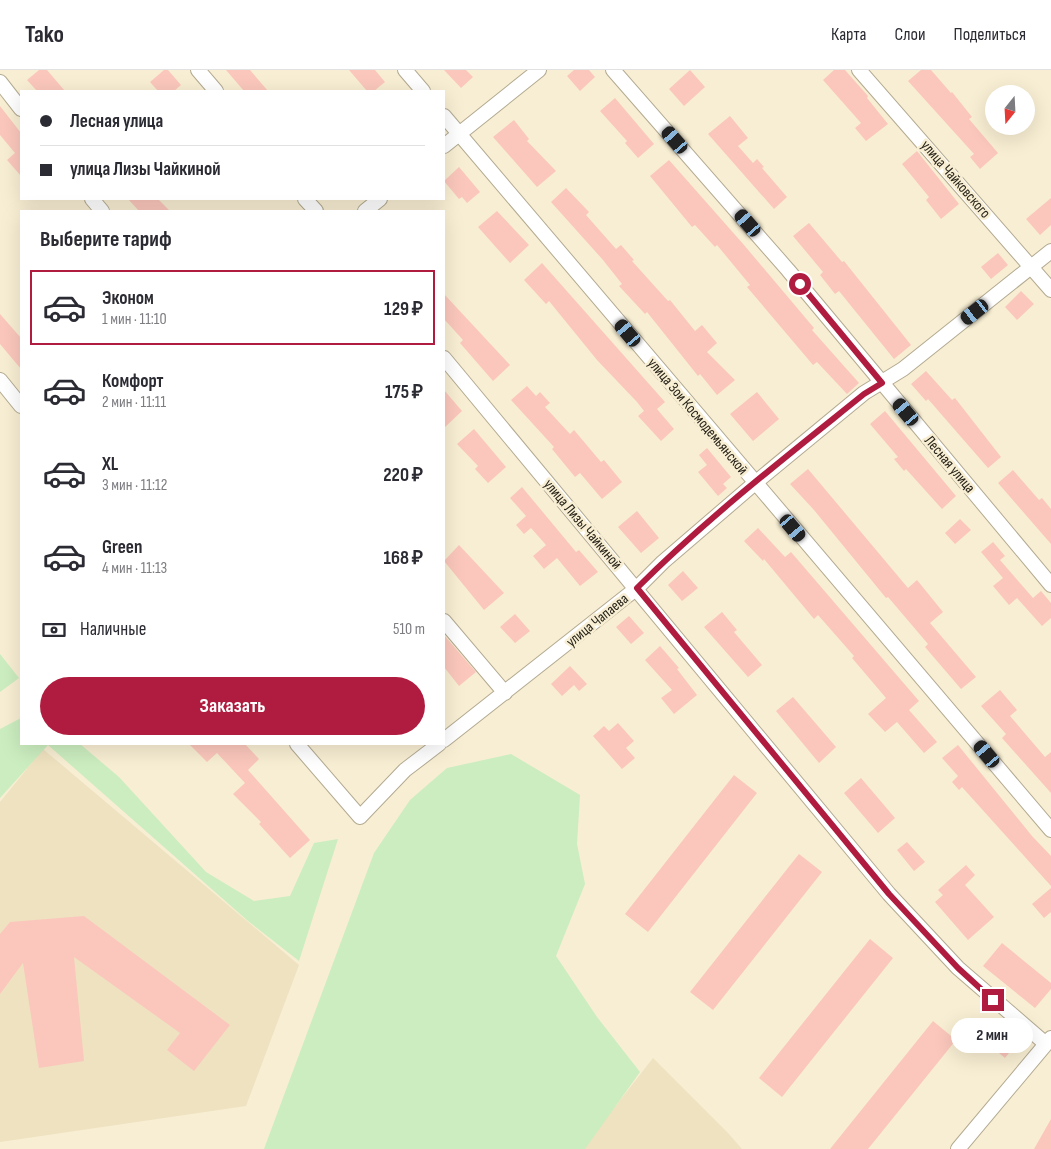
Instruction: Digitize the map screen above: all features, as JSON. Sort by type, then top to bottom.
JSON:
[{"type":"street","points":[[198,70],[215,90]]},
{"type":"street","points":[[406,70],[422,90]]},
{"type":"street","points":[[445,145],[539,70]]},
{"type":"street","name":"Лесная улица","points":[[614,70],[748,223],[1051,585]]},
{"type":"street","name":"улица Чайковского","points":[[859,70],[1051,290]]},
{"type":"street","points":[[0,82],[20,108]]},
{"type":"street","name":"улица Зои Космодемьянской","points":[[445,117],[1051,830]]},
{"type":"street","points":[[93,200],[101,210]]},
{"type":"street","points":[[306,200],[315,210]]},
{"type":"street","points":[[366,210],[379,200]]},
{"type":"street","name":"улица Чапаева","points":[[445,739],[637,588],[663,562],[755,483],[864,394],[882,383],[1051,251]]},
{"type":"street","name":"улица Лизы Чайкиной","points":[[445,359],[637,588],[889,894],[958,968],[1048,1041]]},
{"type":"street","points":[[0,380],[20,405]]},
{"type":"street","points":[[445,623],[505,693]]},
{"type":"street","points":[[298,745],[360,817],[405,770],[438,745]]},
{"type":"street","points":[[958,1149],[1048,1041]]},
{"type":"shaded area","points":[[43,749],[299,965],[246,1106],[0,1142],[0,802]]},
{"type":"shaded area","points":[[653,1058],[728,1133],[742,1149],[582,1149]]},
{"type":"green space","points":[[0,654],[19,678],[0,692]]},
{"type":"green space","points":[[20,719],[20,745],[48,745],[0,798],[0,729]]},
{"type":"green space","points":[[48,745],[81,745],[119,777],[206,872],[254,901],[290,896],[314,843],[338,839],[299,961],[248,921]]},
{"type":"green space","points":[[511,754],[580,795],[577,844],[585,884],[556,956],[597,1017],[640,1072],[585,1149],[264,1149],[374,853],[410,800],[447,768]]},
{"type":"building","points":[[39,70],[47,70],[64,90],[36,90],[27,80]]},
{"type":"building","points":[[164,70],[168,70],[181,85],[175,90],[157,90],[150,82]]},
{"type":"building","points":[[226,70],[250,70],[267,90],[243,90]]},
{"type":"building","points":[[349,70],[375,70],[385,82],[375,90],[366,90]]},
{"type":"building","points":[[444,70],[466,70],[473,77],[461,88]]},
{"type":"building","points":[[574,70],[589,70],[595,77],[580,91],[567,76]]},
{"type":"building","points":[[690,70],[705,87],[684,106],[669,89]]},
{"type":"building","points":[[834,70],[845,70],[868,96],[867,98],[888,124],[866,141],[855,128],[861,123],[823,80]]},
{"type":"building","points":[[921,70],[931,70],[952,92],[972,117],[969,119],[998,153],[980,169],[970,157],[974,154],[908,81]]},
{"type":"building","points":[[615,98],[654,144],[638,158],[625,143],[627,141],[600,111]]},
{"type":"building","points":[[0,106],[20,132],[20,175],[7,160],[15,153],[0,135]]},
{"type":"building","points":[[730,116],[748,138],[738,146],[753,163],[757,159],[764,167],[762,168],[787,197],[774,209],[708,134]]},
{"type":"building","points":[[514,120],[529,139],[527,141],[556,171],[537,187],[493,137]]},
{"type":"building","points":[[917,151],[959,204],[941,219],[926,200],[929,197],[902,164]]},
{"type":"building","points":[[669,160],[744,245],[814,328],[812,330],[859,383],[847,394],[817,362],[813,365],[747,287],[750,285],[717,245],[715,247],[695,225],[692,227],[650,176]]},
{"type":"building","points":[[459,167],[480,192],[467,203],[462,197],[459,199],[445,180]]},
{"type":"building","points":[[566,188],[589,212],[586,215],[616,249],[621,245],[634,260],[632,261],[668,301],[670,300],[695,331],[702,325],[717,343],[707,352],[735,380],[717,395],[700,374],[698,376],[647,312],[645,314],[619,286],[622,284],[603,260],[551,202]]},
{"type":"building","points":[[1051,198],[1051,225],[1040,235],[1026,219]]},
{"type":"building","points":[[129,200],[159,200],[169,210],[138,210]]},
{"type":"building","points":[[497,211],[529,245],[510,263],[478,227]]},
{"type":"building","points":[[809,223],[842,262],[844,261],[911,345],[894,359],[839,291],[835,294],[820,275],[823,272],[793,236]]},
{"type":"building","points":[[998,253],[1008,265],[991,279],[981,267]]},
{"type":"building","points":[[542,263],[665,402],[657,409],[674,429],[661,441],[638,416],[644,411],[637,402],[597,360],[549,301],[546,304],[524,280]]},
{"type":"building","points":[[1021,291],[1034,304],[1017,320],[1005,307]]},
{"type":"building","points":[[445,295],[510,365],[493,381],[460,343],[463,340],[445,320]]},
{"type":"building","points":[[0,314],[20,337],[20,368],[0,344]]},
{"type":"building","points":[[926,371],[952,400],[955,398],[1001,457],[988,468],[928,399],[926,401],[911,384]]},
{"type":"building","points":[[527,386],[536,396],[540,392],[550,403],[545,407],[570,434],[574,430],[601,462],[604,460],[622,482],[602,499],[580,473],[575,477],[552,449],[554,447],[511,400]]},
{"type":"building","points":[[445,391],[462,411],[445,427]]},
{"type":"building","points":[[757,392],[779,419],[753,441],[730,414]]},
{"type":"building","points":[[885,411],[956,496],[942,509],[906,469],[904,471],[894,459],[898,457],[870,424]]},
{"type":"building","points":[[474,429],[506,467],[488,483],[475,469],[478,466],[457,444]]},
{"type":"building","points":[[707,448],[731,477],[723,484],[727,488],[718,496],[698,472],[707,465],[699,455]]},
{"type":"building","points":[[808,469],[908,588],[917,580],[943,612],[930,623],[976,677],[961,689],[925,647],[928,644],[888,597],[886,598],[814,510],[790,484]]},
{"type":"building","points":[[1013,470],[1039,500],[1042,498],[1051,509],[1051,544],[998,483]]},
{"type":"building","points":[[522,487],[576,552],[579,550],[598,572],[580,586],[557,558],[544,569],[533,556],[546,545],[531,528],[524,534],[516,525],[526,516],[510,498]]},
{"type":"building","points":[[637,511],[659,538],[641,553],[618,527]]},
{"type":"building","points":[[960,519],[971,530],[955,544],[945,533]]},
{"type":"building","points":[[758,528],[785,557],[791,552],[919,701],[909,710],[937,742],[924,753],[897,722],[885,732],[868,714],[886,698],[852,658],[854,656],[818,615],[814,619],[764,559],[763,561],[744,541]]},
{"type":"building","points":[[993,542],[1005,556],[1000,560],[1033,598],[1041,591],[1051,603],[1051,618],[1042,626],[1017,598],[1009,605],[993,586],[1003,578],[981,552]]},
{"type":"building","points":[[459,545],[504,593],[484,610],[445,560]]},
{"type":"building","points":[[683,571],[698,588],[682,601],[668,585]]},
{"type":"building","points":[[722,612],[737,630],[734,632],[762,665],[748,677],[704,627]]},
{"type":"building","points":[[515,614],[530,631],[515,643],[500,627]]},
{"type":"building","points":[[629,616],[644,633],[631,644],[616,627]]},
{"type":"building","points":[[445,636],[476,672],[459,686],[445,668]]},
{"type":"building","points":[[660,646],[679,668],[677,669],[697,695],[674,714],[661,698],[672,690],[645,660]]},
{"type":"building","points":[[570,666],[587,684],[579,691],[574,685],[562,696],[551,684]]},
{"type":"building","points":[[1000,690],[1017,710],[1010,716],[1045,757],[1051,752],[1051,793],[1002,738],[1006,734],[981,706]]},
{"type":"building","points":[[793,697],[836,747],[819,763],[776,711]]},
{"type":"building","points":[[618,723],[634,741],[626,748],[635,758],[622,769],[593,736],[604,726],[609,731]]},
{"type":"building","points":[[190,745],[246,745],[259,759],[248,770],[310,840],[290,858],[259,824],[261,822],[233,794],[245,783],[217,753],[207,762]]},
{"type":"building","points":[[958,745],[1032,836],[1051,856],[1051,886],[962,787],[959,790],[952,782],[958,776],[942,758]]},
{"type":"building","points":[[734,775],[757,793],[648,932],[625,914]]},
{"type":"building","points":[[861,778],[895,818],[878,833],[844,793]]},
{"type":"building","points":[[907,842],[925,862],[914,871],[897,850]]},
{"type":"building","points":[[799,854],[822,872],[713,1010],[690,992]]},
{"type":"building","points":[[966,865],[975,875],[965,885],[994,917],[968,940],[935,902],[943,895],[938,890]]},
{"type":"building","points":[[1051,888],[1051,912],[1044,918],[1032,904]]},
{"type":"building","points":[[84,916],[230,1025],[194,1071],[167,1050],[180,1033],[74,957],[84,1061],[39,1068],[23,963],[0,994],[0,934],[10,922]]},
{"type":"building","points":[[870,939],[893,958],[782,1097],[759,1078]]},
{"type":"building","points":[[1002,943],[1051,983],[1051,989],[1035,1008],[983,966]]},
{"type":"building","points":[[933,1021],[956,1040],[868,1149],[830,1149]]},
{"type":"building","points":[[1004,1021],[1022,1036],[1005,1058],[987,1043]]},
{"type":"building","points":[[1051,1119],[1051,1149],[1034,1149]]},
{"type":"route","points":[[800,284],[882,383],[864,394],[755,483],[663,562],[637,588],[889,894],[958,968],[993,1000]]}]
